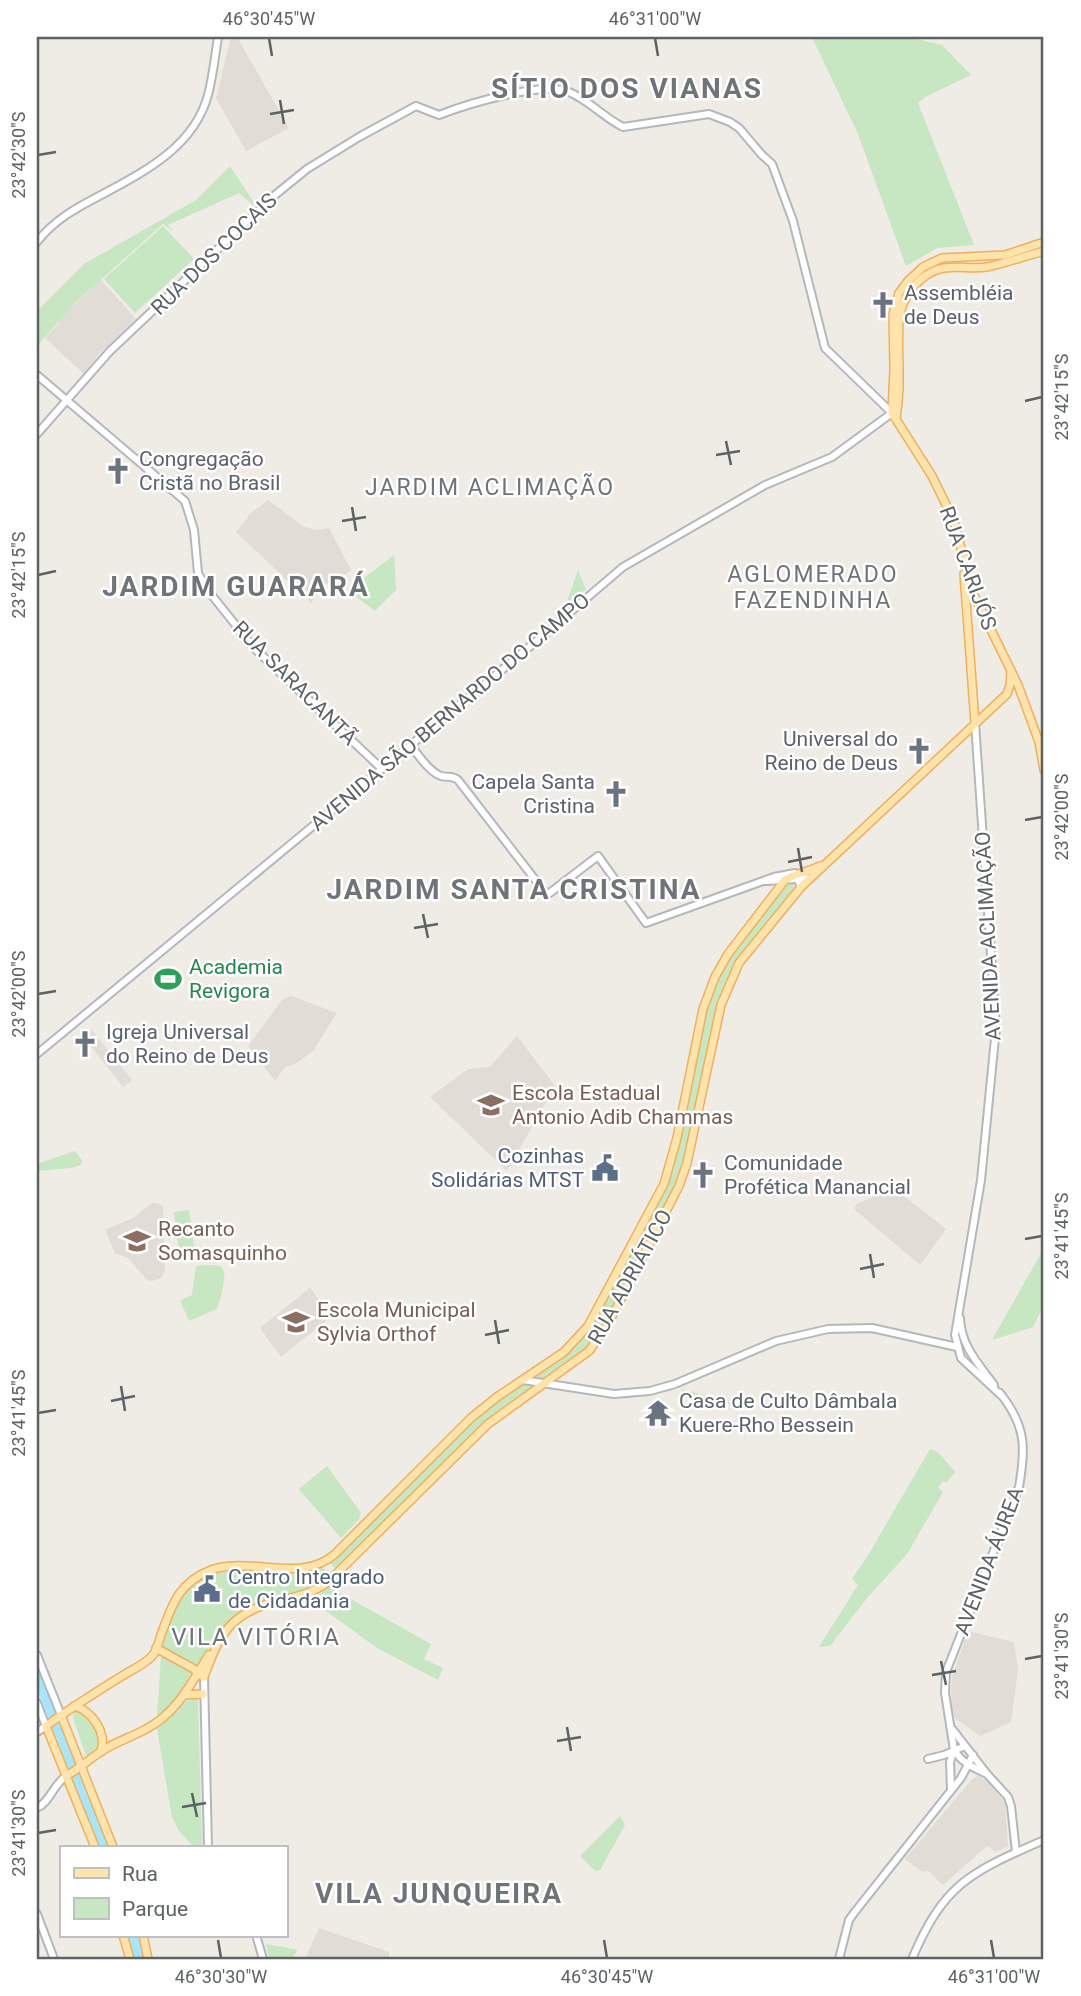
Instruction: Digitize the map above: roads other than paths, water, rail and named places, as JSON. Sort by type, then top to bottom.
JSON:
[{"type":"main road","points":[[893,416],[893,314],[899,293],[908,281],[923,267],[942,258],[1005,255],[1044,242]]},
{"type":"main road","points":[[893,416],[901,369],[899,315],[905,298],[918,282],[940,269],[990,266],[1044,251]]},
{"type":"main road","name":"RUA CARIJÓS","points":[[893,416],[932,476],[954,521],[972,591],[1025,703],[1039,742],[1044,770]]},
{"type":"main road","name":"AVENIDA ACLIMAÇÃO","points":[[963,561],[975,723]]},
{"type":"main road","points":[[966,623],[975,618],[984,618]]},
{"type":"main road","points":[[1011,671],[1007,694],[1016,695],[1025,703]]},
{"type":"main road","name":"RUA ADRIÁTICO","points":[[156,1648],[172,1605],[181,1590],[200,1576],[219,1568],[245,1565],[300,1568],[323,1563],[471,1418],[565,1352],[582,1335],[664,1184],[671,1164],[696,1038],[715,977],[728,954],[785,880],[810,878],[1007,694]]},
{"type":"main road","name":"RUA ADRIÁTICO","points":[[74,1772],[101,1751],[157,1723],[171,1712],[201,1675],[227,1628],[243,1615],[270,1603],[321,1588],[500,1414],[578,1360],[598,1341],[674,1199],[687,1163],[724,994],[739,963],[798,880],[824,864]]},
{"type":"main road","points":[[471,1418],[471,1430],[478,1434]]},
{"type":"main road","points":[[449,1438],[460,1442],[463,1448]]},
{"type":"main road","points":[[323,1563],[332,1569],[335,1576]]},
{"type":"main road","points":[[54,1720],[149,1658],[156,1648],[201,1675]]},
{"type":"main road","points":[[184,1695],[203,1694]]},
{"type":"main road","points":[[74,1706],[91,1715],[103,1735],[101,1751]]},
{"type":"main road","points":[[54,1720],[74,1772],[95,1846]]},
{"type":"main road","points":[[54,1720],[74,1772],[112,1846]]},
{"type":"main road","points":[[124,1937],[130,1959]]},
{"type":"main road","points":[[144,1937],[149,1959]]},
{"type":"street","points":[[37,242],[58,219],[150,169],[182,141],[201,113],[207,97],[218,37]]},
{"type":"street","name":"RUA DOS COCAIS","points":[[37,434],[110,351],[275,195],[317,163],[416,106],[439,115],[461,107],[551,88],[567,90],[579,96],[624,127],[709,114],[739,128],[772,164],[793,221],[825,348],[893,416]]},
{"type":"street","name":"RUA SARACANTÃ","points":[[37,375],[185,501],[192,519],[198,573],[206,589],[254,648],[382,769]]},
{"type":"street","name":"AVENIDA SÃO BERNARDO DO CAMPO","points":[[37,1054],[623,567],[765,485],[832,457],[893,416]]},
{"type":"street","name":"AVENIDA ACLIMAÇÃO","points":[[957,1348],[955,1330],[981,1180],[996,1028],[975,723]]},
{"type":"street","points":[[410,745],[433,772],[458,780],[547,895],[597,856],[646,923],[764,881],[785,880]]},
{"type":"street","points":[[764,881],[798,880]]},
{"type":"street","name":"AVENIDA ACLIMAÇÃO","points":[[960,1309],[961,1337],[966,1348]]},
{"type":"street","points":[[523,1380],[614,1394],[650,1391],[676,1384],[776,1341],[828,1329],[872,1328],[957,1348]]},
{"type":"street","name":"AVENIDA ÁUREA","points":[[957,1348],[968,1365],[1002,1396]]},
{"type":"street","name":"AVENIDA ÁUREA","points":[[951,1790],[950,1762],[954,1750],[945,1693],[946,1672],[1019,1487],[1024,1462],[1022,1433],[1012,1410],[966,1348]]},
{"type":"street","points":[[37,1655],[54,1720]]},
{"type":"street","points":[[201,1675],[208,1846]]},
{"type":"street","points":[[37,1703],[54,1720]]},
{"type":"street","points":[[37,1732],[54,1720]]},
{"type":"street","name":"AVENIDA ÁUREA","points":[[952,1728],[1010,1801],[1016,1852]]},
{"type":"street","points":[[928,1759],[965,1745]]},
{"type":"street","points":[[954,1750],[958,1758],[966,1764],[988,1774]]},
{"type":"street","points":[[839,1959],[849,1920],[961,1778],[973,1755]]},
{"type":"street","points":[[37,1808],[44,1804],[56,1785],[74,1772]]},
{"type":"street","points":[[912,1959],[926,1927],[951,1891],[983,1868],[1044,1840]]},
{"type":"street","points":[[37,1914],[54,1959]]},
{"type":"street","points":[[257,1937],[263,1959]]},
{"type":"waterway","points":[[37,1675],[105,1846]]},
{"type":"waterway","points":[[134,1937],[140,1959]]},
{"type":"place","name":"Assembléia de Deus","points":[[883,305]]},
{"type":"place","name":"Congregação Cristã no Brasil","points":[[118,471]]},
{"type":"place","name":"Universal do Reino de Deus","points":[[919,751]]},
{"type":"place","name":"Capela Santa Cristina","points":[[616,794]]},
{"type":"place","name":"Academia Revigora","points":[[168,979]]},
{"type":"place","name":"Igreja Universal do Reino de Deus","points":[[85,1044]]},
{"type":"place","name":"Escola Estadual Antonio Adib Chammas","points":[[491,1105]]},
{"type":"place","name":"Cozinhas Solidárias MTST","points":[[605,1168]]},
{"type":"place","name":"Comunidade Profética Manancial","points":[[703,1175]]},
{"type":"place","name":"Recanto Somasquinho","points":[[137,1241]]},
{"type":"place","name":"Escola Municipal Sylvia Orthof","points":[[296,1322]]},
{"type":"place","name":"Casa de Culto Dâmbala Kuere-Rho Bessein","points":[[658,1413]]},
{"type":"place","name":"Centro Integrado de Cidadania","points":[[207,1589]]},
{"type":"district","name":"SÍTIO DOS VIANAS","points":[[627,88]]},
{"type":"district","name":"JARDIM ACLIMAÇÃO","points":[[490,487]]},
{"type":"district","name":"JARDIM GUARARÁ","points":[[236,586]]},
{"type":"district","name":"AGLOMERADO FAZENDINHA","points":[[813,587]]},
{"type":"district","name":"JARDIM SANTA CRISTINA","points":[[514,889]]},
{"type":"district","name":"VILA VITÓRIA","points":[[256,1637]]},
{"type":"district","name":"VILA JUNQUEIRA","points":[[439,1893]]}]
